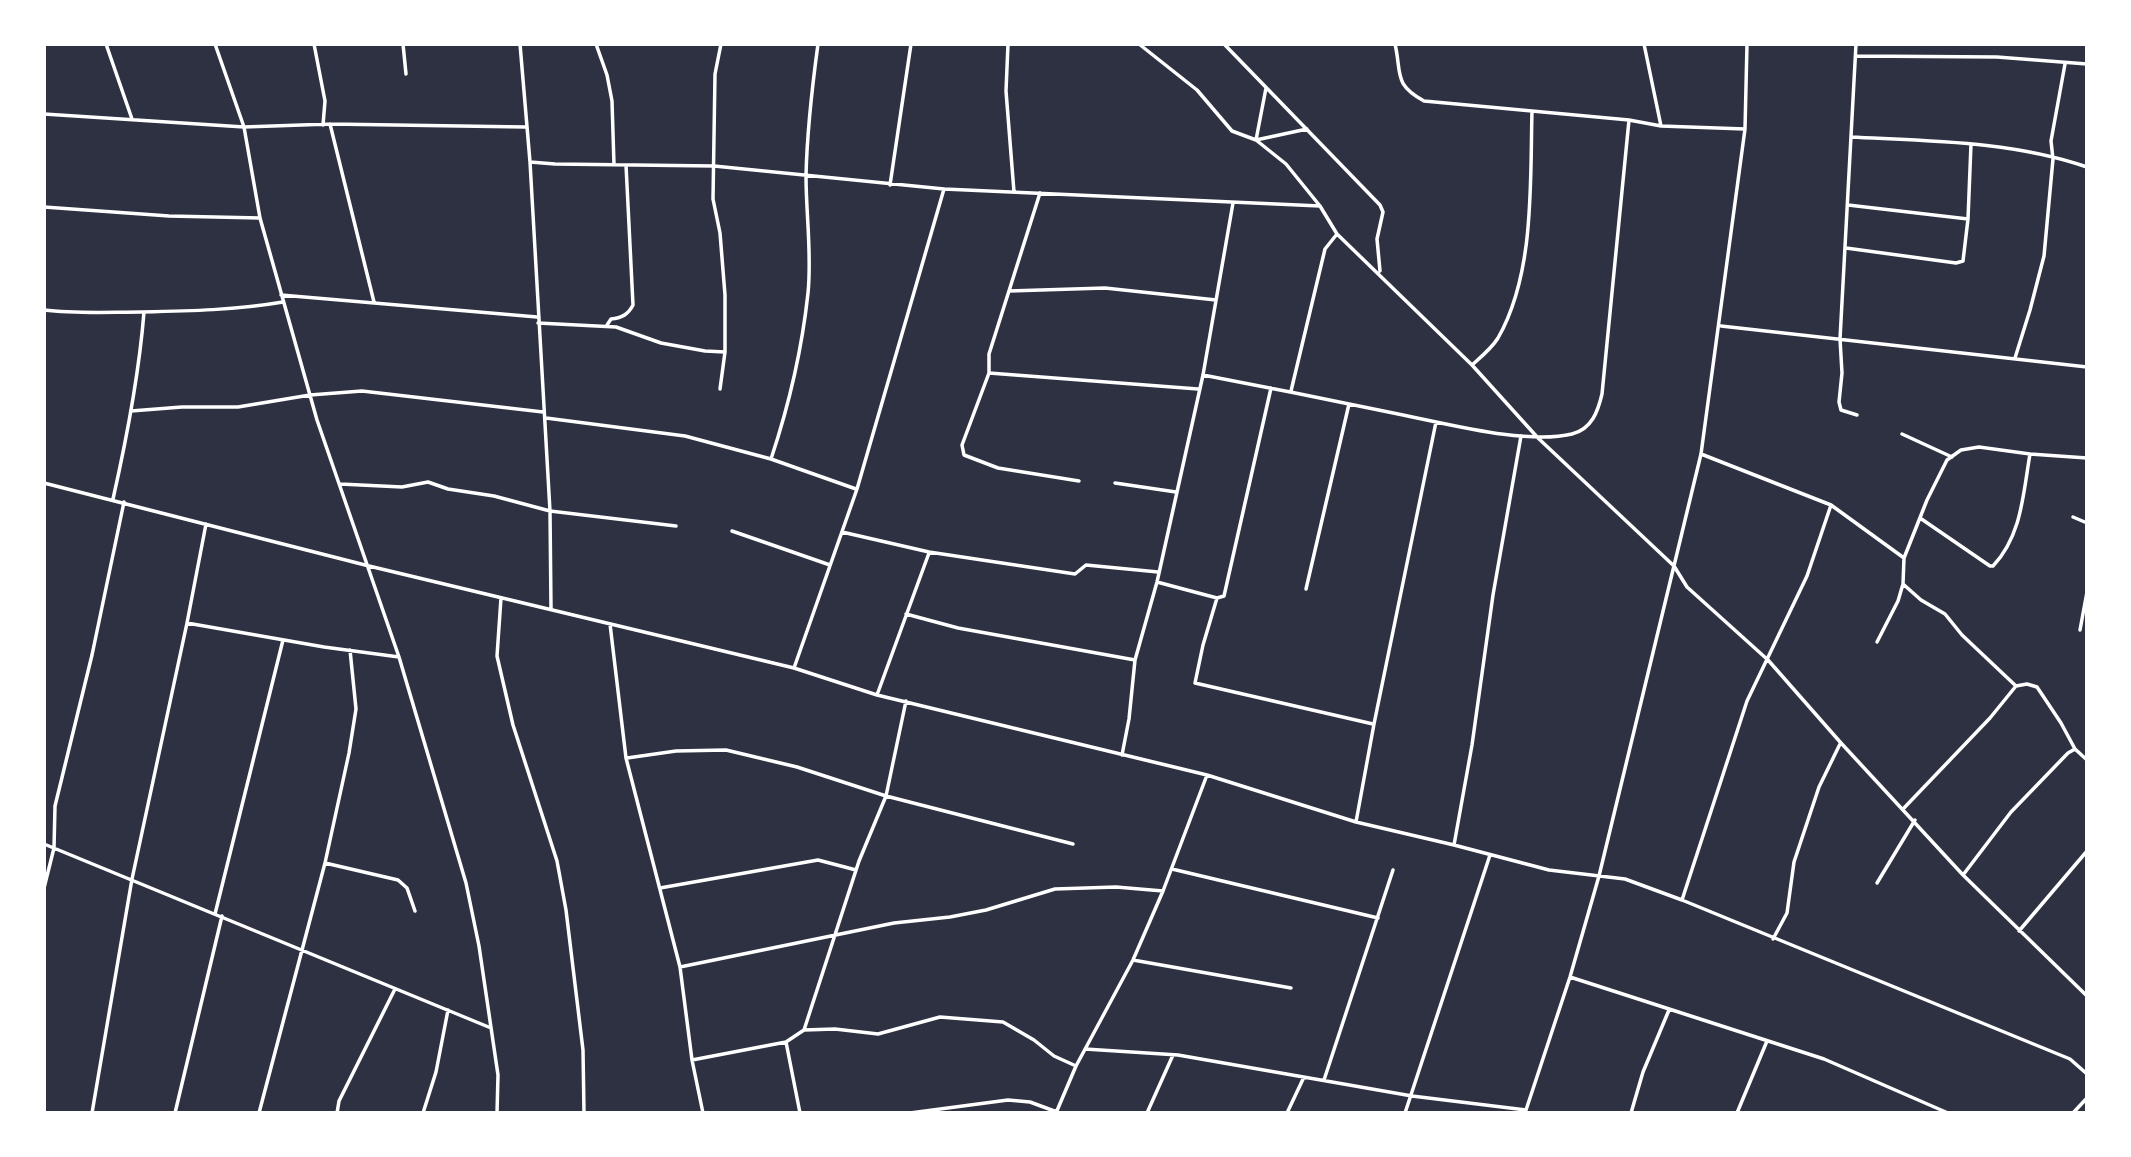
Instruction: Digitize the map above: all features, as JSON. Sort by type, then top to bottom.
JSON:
[{"type":"street","points":[[106,44],[132,119]]},
{"type":"street","points":[[215,44],[244,127],[260,218],[310,395],[399,657],[466,883],[480,946],[498,1075],[497,1113]]},
{"type":"street","points":[[314,44],[324,102],[323,125]]},
{"type":"street","points":[[402,44],[406,74]]},
{"type":"street","points":[[520,44],[530,162],[543,412],[546,418],[551,608]]},
{"type":"street","points":[[596,44],[607,75],[612,101],[614,165]]},
{"type":"street","points":[[719,388],[725,352],[725,295],[720,233],[713,199],[715,74],[721,44]]},
{"type":"street","points":[[771,459],[786,413],[808,293],[806,177],[809,110],[818,44]]},
{"type":"street","points":[[890,185],[911,44]]},
{"type":"street","points":[[1008,44],[1006,91],[1014,192]]},
{"type":"street","points":[[1139,44],[1197,90],[1232,131],[1256,140],[1286,164],[1320,206],[1337,234],[1472,365],[1538,438],[1674,566],[1687,587],[1768,660],[1963,875],[2087,995]]},
{"type":"street","points":[[1224,44],[1380,205],[1383,212],[1377,239],[1380,273]]},
{"type":"street","points":[[1395,44],[1400,80],[1409,93],[1424,101],[1629,120],[1661,126],[1745,129]]},
{"type":"street","points":[[1644,44],[1661,126]]},
{"type":"street","points":[[1085,1049],[1173,1055],[1412,1096],[1525,1112],[1570,977],[1599,876],[1701,454],[1745,129],[1747,44]]},
{"type":"street","points":[[1856,44],[1839,402],[1841,410],[1857,415]]},
{"type":"street","points":[[1856,57],[1997,57],[2087,64]]},
{"type":"street","points":[[2015,358],[2031,310],[2044,256],[2053,159],[2051,141],[2065,64]]},
{"type":"street","points":[[1256,140],[1266,88]]},
{"type":"street","points":[[1472,365],[1497,340],[1518,291],[1529,215],[1532,111]]},
{"type":"street","points":[[44,114],[244,127],[330,124],[525,127]]},
{"type":"street","points":[[1203,375],[1436,422],[1521,436],[1538,438],[1575,433],[1596,418],[1602,394],[1629,120]]},
{"type":"street","points":[[330,124],[374,302]]},
{"type":"street","points":[[1256,140],[1307,129]]},
{"type":"street","points":[[1851,137],[2014,149],[2087,167]]},
{"type":"street","points":[[1845,247],[1959,263],[1964,258],[1968,219],[1971,145]]},
{"type":"street","points":[[530,162],[714,166],[944,189],[1320,206]]},
{"type":"street","points":[[607,327],[611,319],[621,318],[630,312],[633,305],[626,165]]},
{"type":"street","points":[[794,668],[857,489],[944,189]]},
{"type":"street","points":[[1040,193],[989,354],[989,373],[962,444],[964,455],[998,468],[1079,481]]},
{"type":"street","points":[[1122,755],[1135,660],[1157,582],[1203,375],[1233,203]]},
{"type":"street","points":[[1847,205],[1968,219]]},
{"type":"street","points":[[44,207],[169,216],[260,218]]},
{"type":"street","points":[[1291,392],[1325,249],[1337,234]]},
{"type":"street","points":[[1009,291],[1105,288],[1216,300]]},
{"type":"street","points":[[281,295],[616,327],[649,340],[682,348],[725,352]]},
{"type":"street","points":[[44,310],[77,313],[191,312],[283,302]]},
{"type":"street","points":[[113,499],[140,362],[144,312]]},
{"type":"street","points":[[1720,326],[2087,367]]},
{"type":"street","points":[[989,373],[1198,389]]},
{"type":"street","points":[[1157,582],[1217,598],[1224,596],[1270,388]]},
{"type":"street","points":[[131,411],[238,407],[310,395],[362,391],[543,412]]},
{"type":"street","points":[[1306,589],[1349,404]]},
{"type":"street","points":[[546,418],[685,436],[771,459],[857,489]]},
{"type":"street","points":[[1356,822],[1436,422]]},
{"type":"street","points":[[1902,434],[1952,457]]},
{"type":"street","points":[[1454,845],[1521,436]]},
{"type":"street","points":[[1877,642],[1898,601],[1903,584],[1904,558],[1947,460],[1961,450],[1979,447],[2087,458]]},
{"type":"street","points":[[1701,454],[1831,505],[1904,558]]},
{"type":"street","points":[[1920,518],[1993,566],[2015,533],[2030,454]]},
{"type":"street","points":[[340,484],[402,487],[428,482],[448,489],[494,496],[550,511],[676,526]]},
{"type":"street","points":[[44,483],[369,566],[794,668],[877,695],[1207,775],[1356,822],[1549,870],[1625,879],[2070,1059],[2087,1074]]},
{"type":"street","points":[[1115,483],[1176,492]]},
{"type":"street","points":[[44,888],[54,848],[55,806],[92,655],[124,502]]},
{"type":"street","points":[[1682,900],[1747,701],[1807,576],[1831,505]]},
{"type":"street","points":[[2073,517],[2087,523]]},
{"type":"street","points":[[92,1113],[132,879],[206,524]]},
{"type":"street","points":[[732,531],[830,565]]},
{"type":"street","points":[[842,532],[929,552],[1076,574],[1086,565],[1158,572]]},
{"type":"street","points":[[877,695],[929,552]]},
{"type":"street","points":[[1903,584],[1921,600],[1945,614],[1962,635],[2016,686]]},
{"type":"street","points":[[2080,630],[2087,592]]},
{"type":"street","points":[[501,598],[497,656],[513,725],[557,861],[566,910],[583,1050],[584,1113]]},
{"type":"street","points":[[1217,598],[1197,669],[1197,685],[1374,724]]},
{"type":"street","points":[[906,614],[958,628],[1135,660]]},
{"type":"street","points":[[187,623],[399,657]]},
{"type":"street","points":[[610,623],[626,758],[680,967],[692,1060],[703,1113]]},
{"type":"street","points":[[215,914],[283,640]]},
{"type":"street","points":[[259,1113],[325,863],[356,709],[350,650]]},
{"type":"street","points":[[1904,808],[1990,718],[2016,686],[2027,684],[2037,687],[2061,723],[2074,749],[2087,760]]},
{"type":"street","points":[[804,1030],[856,870],[886,796],[906,701]]},
{"type":"street","points":[[1773,939],[1787,914],[1794,862],[1819,787],[1841,743]]},
{"type":"street","points":[[1963,875],[2011,812],[2074,749]]},
{"type":"street","points":[[626,758],[676,751],[726,750],[797,766],[886,796],[1073,844]]},
{"type":"street","points":[[910,1113],[1008,1100],[1030,1102],[1056,1112],[1076,1066],[1133,960],[1172,869],[1207,775]]},
{"type":"street","points":[[1877,883],[1914,820]]},
{"type":"street","points":[[44,844],[491,1028]]},
{"type":"street","points":[[2019,931],[2087,851]]},
{"type":"street","points":[[1405,1113],[1490,855]]},
{"type":"street","points":[[660,888],[818,860],[856,870]]},
{"type":"street","points":[[325,863],[398,880],[407,888],[415,911]]},
{"type":"street","points":[[1172,869],[1378,918]]},
{"type":"street","points":[[1324,1080],[1392,870]]},
{"type":"street","points":[[680,967],[894,923],[986,910],[1055,889],[1116,887],[1163,891]]},
{"type":"street","points":[[174,1113],[222,916]]},
{"type":"street","points":[[1133,960],[1291,988]]},
{"type":"street","points":[[1570,977],[1824,1059],[1948,1113]]},
{"type":"street","points":[[337,1113],[344,1090],[395,988]]},
{"type":"street","points":[[424,1113],[436,1072],[448,1010]]},
{"type":"street","points":[[1631,1113],[1643,1072],[1669,1010]]},
{"type":"street","points":[[692,1060],[786,1042],[804,1030],[835,1028],[877,1034],[940,1017],[1003,1021],[1054,1056],[1076,1066]]},
{"type":"street","points":[[1738,1113],[1768,1040]]},
{"type":"street","points":[[786,1042],[800,1113]]},
{"type":"street","points":[[1147,1113],[1173,1055]]},
{"type":"street","points":[[1287,1113],[1304,1077]]},
{"type":"street","points":[[2074,1113],[2087,1098]]}]
